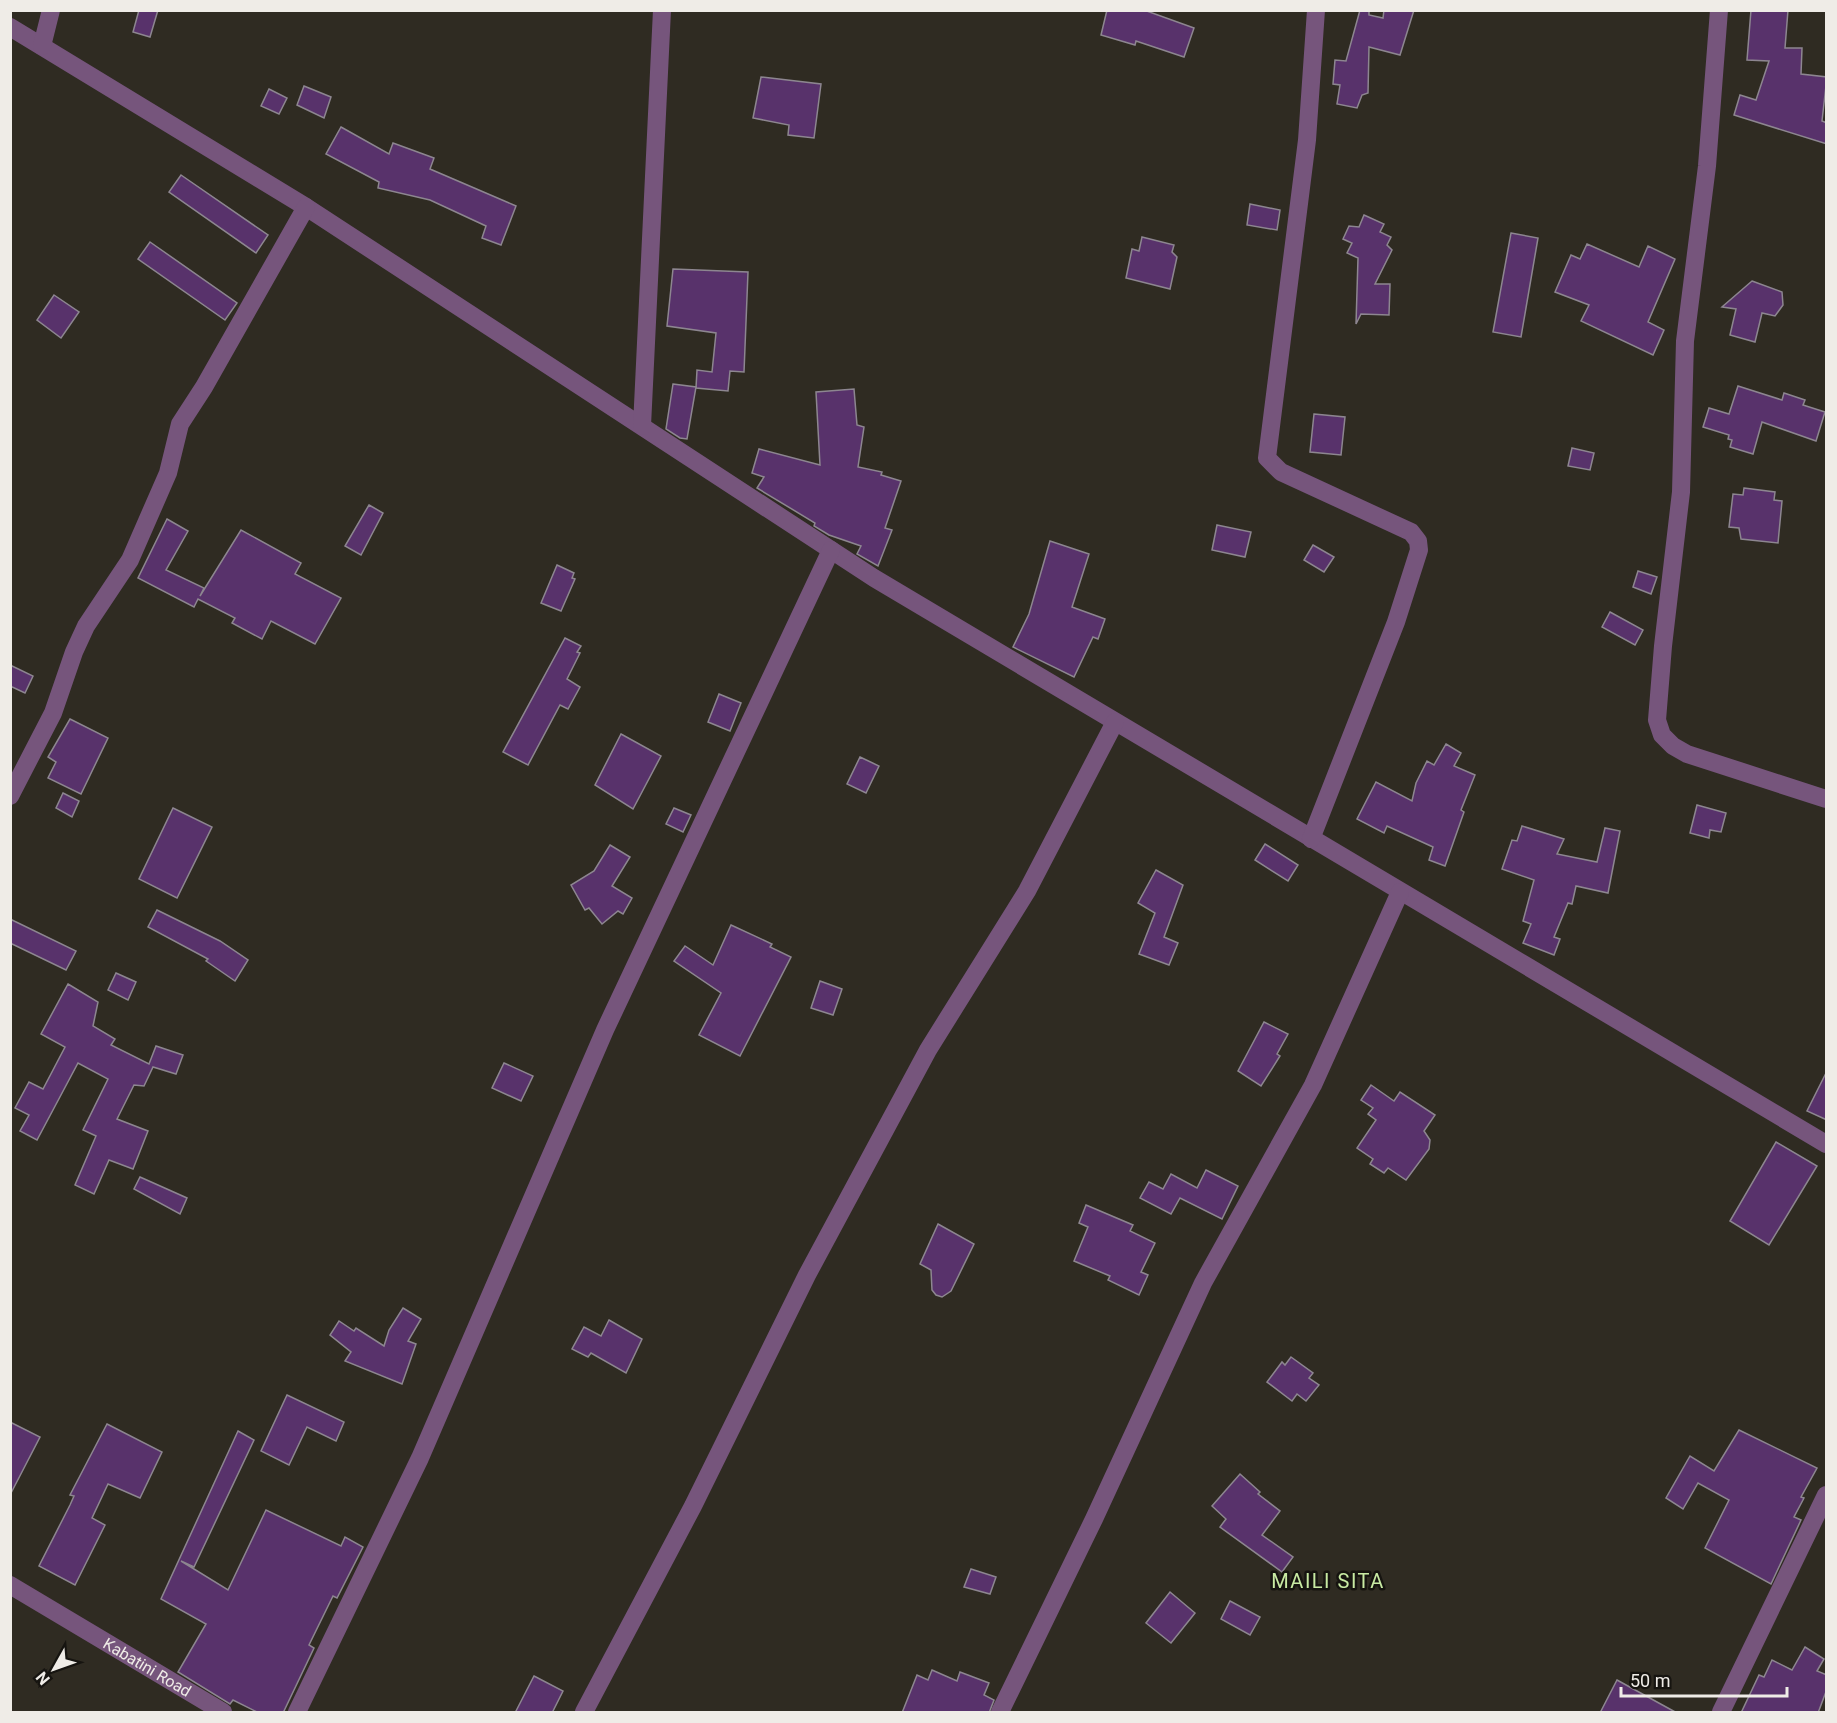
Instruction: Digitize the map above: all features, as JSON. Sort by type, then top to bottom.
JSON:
[{"type":"street","points":[[42,46],[51,10]]},
{"type":"street","points":[[642,426],[662,10]]},
{"type":"street","points":[[1311,839],[1396,622],[1419,550],[1418,541],[1411,532],[1281,472],[1267,459],[1307,140],[1316,10]]},
{"type":"street","points":[[1719,10],[1707,166],[1685,341],[1681,492],[1657,720],[1662,735],[1673,747],[1687,754],[1827,799]]},
{"type":"street","points":[[10,27],[306,207],[831,550],[1311,839],[1827,1144]]},
{"type":"street","points":[[10,796],[53,713],[74,652],[86,626],[130,560],[168,473],[180,424],[204,387],[306,207]]},
{"type":"street","points":[[297,1713],[420,1458],[605,1030],[831,550]]},
{"type":"street","points":[[584,1713],[693,1506],[818,1255],[928,1050],[1027,891],[1116,722]]},
{"type":"street","points":[[999,1713],[1094,1519],[1203,1283],[1313,1084],[1400,892]]},
{"type":"street","points":[[1721,1713],[1827,1495]]},
{"type":"street","name":"Kabatini Road","points":[[10,1585],[223,1713]]},
{"type":"building","points":[[139,10],[158,10],[150,37],[133,32]]},
{"type":"building","points":[[1107,10],[1144,10],[1194,28],[1184,57],[1136,41],[1135,45],[1101,35]]},
{"type":"building","points":[[1360,10],[1369,10],[1369,15],[1383,18],[1384,10],[1414,10],[1400,55],[1369,47],[1368,93],[1362,95],[1357,108],[1337,104],[1340,85],[1333,84],[1335,60],[1346,61]]},
{"type":"building","points":[[1751,10],[1788,10],[1785,48],[1802,48],[1801,74],[1827,77],[1822,121],[1827,123],[1827,144],[1734,115],[1740,95],[1756,100],[1769,61],[1747,60]]},
{"type":"building","points":[[761,77],[821,84],[814,138],[788,135],[789,125],[753,118]]},
{"type":"building","points":[[304,86],[331,97],[324,118],[297,105]]},
{"type":"building","points":[[269,89],[287,98],[279,114],[261,106]]},
{"type":"building","points":[[341,127],[389,154],[393,143],[434,158],[430,169],[516,206],[501,245],[482,238],[486,226],[430,200],[378,188],[379,182],[326,154]]},
{"type":"building","points":[[181,175],[268,235],[256,253],[169,192]]},
{"type":"building","points":[[1250,204],[1280,210],[1277,230],[1247,225]]},
{"type":"building","points":[[1364,215],[1384,224],[1380,232],[1391,237],[1387,245],[1392,250],[1375,284],[1390,284],[1389,315],[1361,314],[1356,324],[1358,258],[1347,253],[1352,243],[1343,239],[1349,226],[1359,227]]},
{"type":"building","points":[[1511,233],[1538,238],[1521,337],[1493,332]]},
{"type":"building","points":[[1142,237],[1174,245],[1172,252],[1177,257],[1170,289],[1126,278],[1132,249],[1139,251]]},
{"type":"building","points":[[150,242],[237,303],[225,320],[138,259]]},
{"type":"building","points":[[1587,244],[1639,267],[1648,246],[1675,259],[1648,322],[1664,330],[1653,355],[1581,321],[1589,305],[1555,292],[1571,255],[1580,259]]},
{"type":"building","points":[[673,269],[748,272],[744,372],[730,371],[728,391],[696,388],[697,370],[712,372],[716,333],[667,326]]},
{"type":"building","points":[[1752,281],[1782,292],[1783,305],[1775,316],[1762,313],[1755,342],[1730,335],[1736,309],[1722,307]]},
{"type":"building","points":[[54,295],[79,312],[61,338],[37,320]]},
{"type":"building","points":[[673,384],[696,387],[687,439],[680,438],[666,429]]},
{"type":"building","points":[[1738,386],[1782,400],[1784,393],[1805,400],[1803,405],[1825,412],[1816,441],[1762,422],[1753,454],[1730,447],[1732,440],[1728,439],[1729,435],[1703,427],[1709,408],[1729,414]]},
{"type":"building","points":[[854,389],[857,425],[864,427],[858,467],[882,472],[881,475],[901,481],[885,528],[892,530],[878,566],[857,554],[861,546],[829,535],[814,526],[815,523],[757,488],[764,477],[752,473],[759,449],[820,465],[816,392]]},
{"type":"building","points":[[1314,414],[1345,417],[1341,455],[1310,452]]},
{"type":"building","points":[[1572,448],[1594,453],[1590,470],[1568,466]]},
{"type":"building","points":[[1744,488],[1775,492],[1774,500],[1782,501],[1778,543],[1741,539],[1739,528],[1729,527],[1733,494],[1743,495]]},
{"type":"building","points":[[369,505],[383,513],[361,555],[345,546]]},
{"type":"building","points":[[167,519],[188,531],[166,570],[204,588],[200,596],[241,530],[301,563],[295,574],[341,598],[315,644],[271,621],[262,639],[232,623],[235,618],[198,599],[194,607],[138,578]]},
{"type":"building","points":[[1217,525],[1251,532],[1245,557],[1212,550]]},
{"type":"building","points":[[1050,541],[1089,554],[1072,607],[1105,619],[1098,639],[1093,637],[1074,677],[1013,647],[1029,614]]},
{"type":"building","points":[[1313,545],[1334,557],[1324,572],[1304,560]]},
{"type":"building","points":[[557,565],[574,573],[572,578],[575,579],[561,611],[541,603]]},
{"type":"building","points":[[1638,571],[1657,577],[1651,594],[1633,587]]},
{"type":"building","points":[[1610,612],[1643,630],[1635,645],[1602,627]]},
{"type":"building","points":[[565,638],[581,646],[577,652],[580,653],[567,679],[580,687],[568,709],[560,705],[528,765],[503,752]]},
{"type":"building","points":[[10,665],[33,676],[25,693],[10,686]]},
{"type":"building","points":[[719,694],[741,703],[730,731],[708,722]]},
{"type":"building","points":[[70,719],[108,738],[81,794],[48,778],[56,762],[48,757]]},
{"type":"building","points":[[621,734],[661,756],[633,809],[595,785]]},
{"type":"building","points":[[1446,744],[1461,753],[1454,766],[1475,775],[1461,810],[1464,812],[1445,866],[1429,860],[1433,847],[1387,826],[1384,833],[1357,819],[1376,782],[1412,801],[1416,783],[1427,761],[1434,765]]},
{"type":"building","points":[[860,757],[879,766],[866,793],[847,784]]},
{"type":"building","points":[[63,793],[79,801],[72,817],[56,808]]},
{"type":"building","points":[[1697,805],[1726,813],[1721,832],[1710,830],[1709,838],[1690,833]]},
{"type":"building","points":[[173,808],[212,827],[177,898],[139,879]]},
{"type":"building","points":[[674,808],[691,815],[683,832],[666,824]]},
{"type":"building","points":[[1522,826],[1564,839],[1557,854],[1597,862],[1605,828],[1620,831],[1608,893],[1576,886],[1572,904],[1568,903],[1554,937],[1560,939],[1554,955],[1523,943],[1531,924],[1523,921],[1534,880],[1502,869],[1512,840],[1517,841]]},
{"type":"building","points":[[1265,844],[1298,865],[1288,881],[1255,860]]},
{"type":"building","points":[[610,845],[630,857],[612,886],[632,898],[623,914],[618,911],[602,924],[589,908],[585,910],[571,885],[594,871]]},
{"type":"building","points":[[1156,870],[1183,885],[1164,937],[1178,943],[1169,965],[1139,954],[1155,913],[1138,903]]},
{"type":"building","points":[[157,910],[220,941],[248,960],[235,981],[206,961],[208,959],[148,927]]},
{"type":"building","points":[[10,919],[76,951],[66,970],[10,943]]},
{"type":"building","points":[[731,925],[772,944],[770,947],[791,957],[740,1056],[699,1035],[721,993],[674,961],[685,946],[713,965]]},
{"type":"building","points":[[116,973],[136,982],[128,1000],[108,990]]},
{"type":"building","points":[[820,981],[842,989],[833,1015],[811,1008]]},
{"type":"building","points":[[68,984],[98,1002],[93,1026],[115,1039],[111,1045],[149,1064],[156,1046],[183,1055],[176,1074],[153,1067],[144,1086],[134,1085],[117,1119],[148,1131],[133,1169],[109,1160],[94,1194],[75,1185],[96,1136],[83,1130],[108,1079],[78,1063],[37,1140],[20,1131],[29,1115],[15,1108],[29,1082],[43,1089],[65,1047],[41,1034]]},
{"type":"building","points":[[1264,1022],[1288,1034],[1277,1054],[1280,1056],[1261,1086],[1238,1071]]},
{"type":"building","points":[[504,1063],[533,1076],[521,1101],[492,1088]]},
{"type":"building","points":[[1827,1071],[1827,1120],[1807,1111]]},
{"type":"building","points":[[1371,1085],[1394,1101],[1400,1092],[1435,1115],[1424,1131],[1430,1140],[1429,1149],[1406,1180],[1388,1168],[1384,1173],[1370,1164],[1373,1159],[1357,1148],[1376,1120],[1368,1114],[1373,1108],[1361,1100]]},
{"type":"building","points":[[1776,1142],[1817,1166],[1769,1245],[1730,1221]]},
{"type":"building","points":[[1206,1170],[1238,1186],[1222,1219],[1180,1198],[1171,1214],[1140,1198],[1149,1182],[1163,1189],[1171,1174],[1197,1188]]},
{"type":"building","points":[[140,1177],[187,1198],[180,1214],[134,1189]]},
{"type":"building","points":[[1086,1205],[1133,1225],[1130,1231],[1155,1243],[1141,1272],[1148,1275],[1139,1295],[1108,1280],[1110,1276],[1074,1261],[1088,1227],[1079,1223]]},
{"type":"building","points":[[938,1224],[974,1244],[951,1291],[942,1297],[936,1295],[932,1290],[931,1270],[920,1264]]},
{"type":"building","points":[[403,1308],[421,1319],[408,1341],[416,1344],[402,1384],[345,1361],[351,1352],[330,1335],[339,1321],[354,1331],[356,1328],[384,1346],[389,1330]]},
{"type":"building","points":[[609,1320],[642,1339],[626,1373],[591,1353],[588,1357],[572,1349],[584,1327],[601,1336]]},
{"type":"building","points":[[1291,1357],[1313,1373],[1309,1378],[1319,1385],[1306,1401],[1297,1394],[1292,1401],[1267,1382],[1282,1362],[1285,1365]]},
{"type":"building","points":[[287,1395],[344,1422],[336,1441],[307,1427],[289,1465],[261,1451]]},
{"type":"building","points":[[10,1422],[40,1437],[10,1495]]},
{"type":"building","points":[[107,1424],[162,1452],[140,1498],[108,1484],[92,1518],[105,1525],[75,1585],[39,1566],[74,1496],[70,1495]]},
{"type":"building","points":[[1739,1430],[1817,1468],[1801,1497],[1804,1498],[1794,1517],[1801,1520],[1771,1584],[1705,1548],[1729,1500],[1698,1483],[1683,1509],[1666,1498],[1690,1456],[1714,1471]]},
{"type":"building","points":[[238,1431],[254,1440],[194,1567],[181,1561],[228,1590],[266,1510],[341,1546],[345,1537],[363,1547],[337,1598],[333,1596],[309,1645],[314,1648],[283,1713],[259,1713],[233,1700],[230,1704],[178,1672],[206,1624],[161,1599]]},
{"type":"building","points":[[1240,1474],[1260,1492],[1258,1494],[1280,1511],[1262,1535],[1293,1557],[1282,1572],[1220,1527],[1226,1519],[1212,1506]]},
{"type":"building","points":[[971,1569],[996,1577],[990,1594],[964,1587]]},
{"type":"building","points":[[1170,1592],[1195,1613],[1171,1643],[1146,1623]]},
{"type":"building","points":[[1230,1601],[1260,1617],[1250,1635],[1221,1619]]},
{"type":"building","points":[[1805,1647],[1824,1659],[1817,1671],[1827,1675],[1827,1689],[1818,1713],[1741,1713],[1759,1675],[1764,1677],[1772,1660],[1792,1670]]},
{"type":"building","points":[[932,1670],[957,1681],[960,1672],[989,1683],[984,1695],[994,1700],[989,1713],[902,1713],[917,1675],[928,1680]]},
{"type":"building","points":[[534,1676],[563,1691],[552,1713],[515,1713]]},
{"type":"building","points":[[1617,1680],[1677,1713],[1600,1713]]},
{"type":"district","name":"MAILI SITA","points":[[1328,1581]]}]
